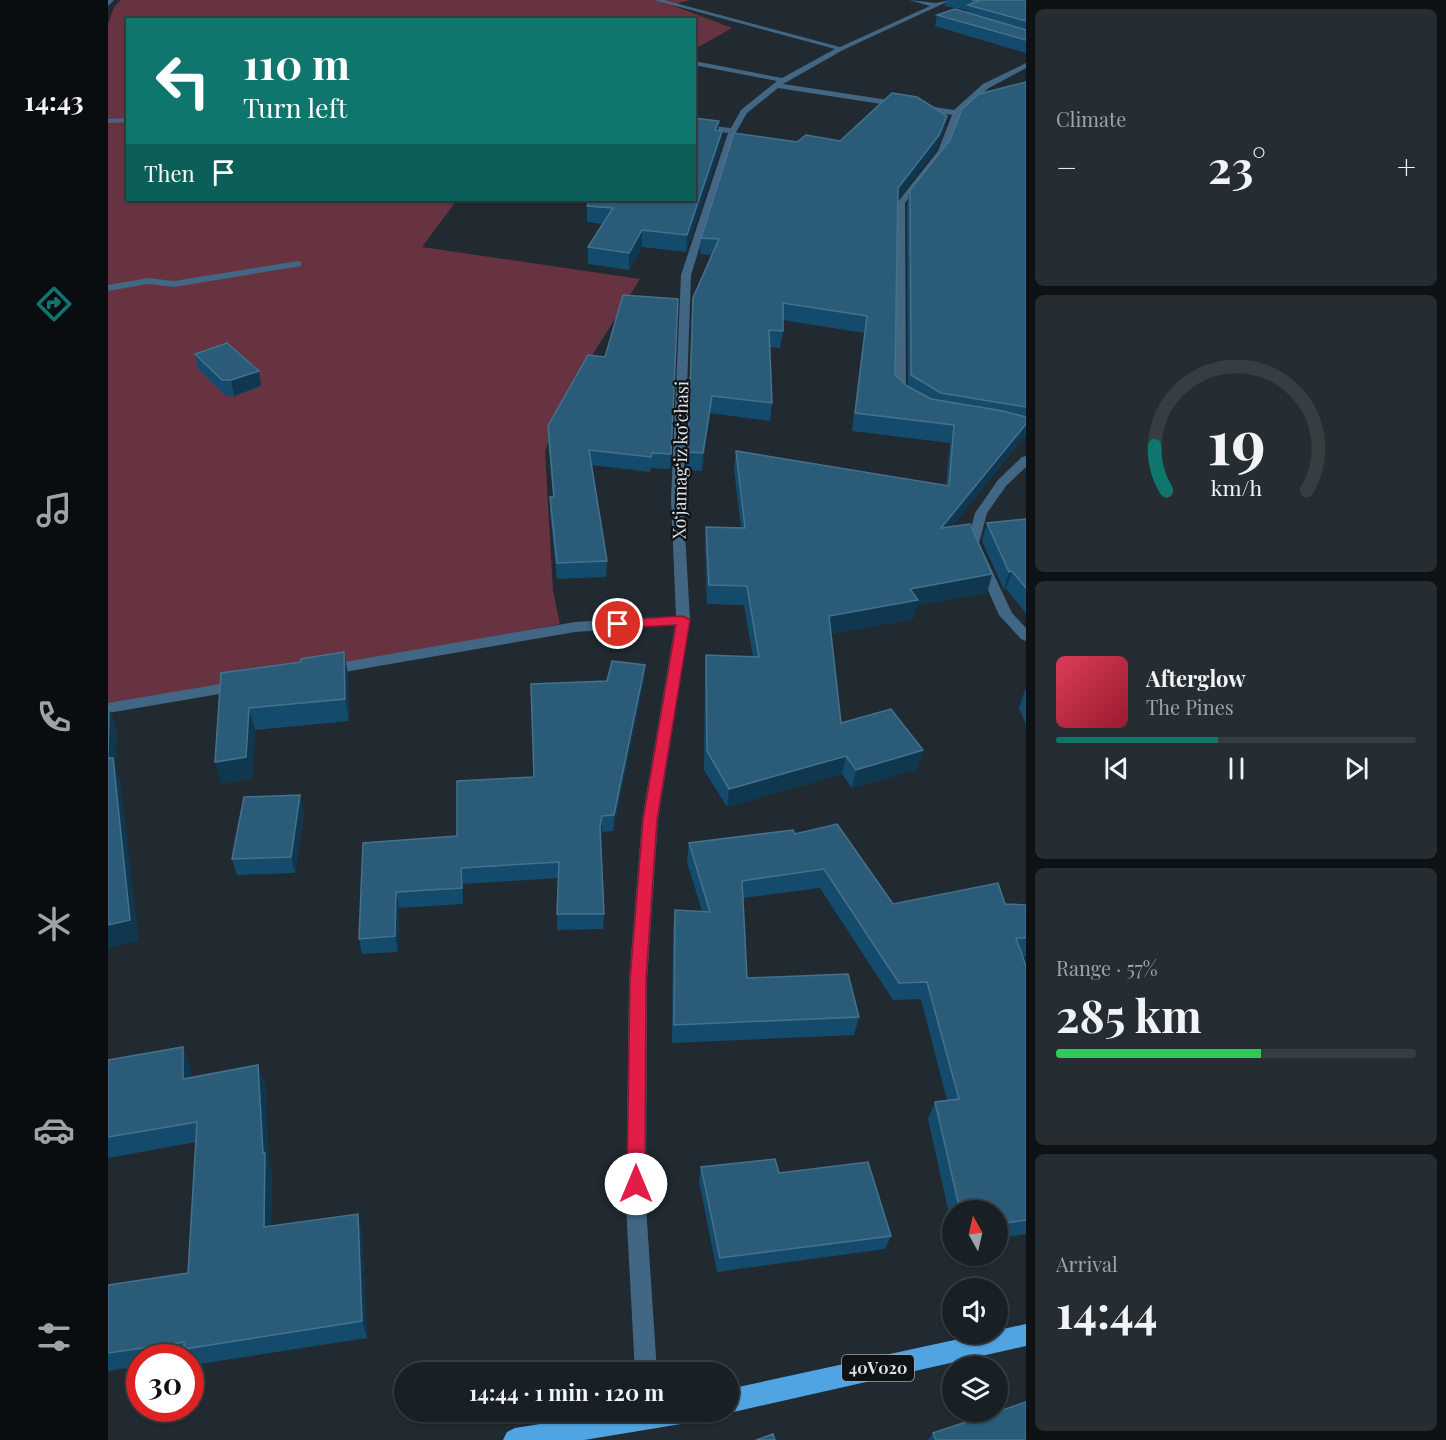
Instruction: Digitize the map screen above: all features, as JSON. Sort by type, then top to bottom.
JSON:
[{"type":"main road","name":"40V020","points":[[739,1399],[1026,1335]]},
{"type":"main road","points":[[515,1440],[611,1422]]},
{"type":"street","points":[[108,4],[111,0]]},
{"type":"street","points":[[657,0],[841,49]]},
{"type":"street","points":[[912,0],[939,7]]},
{"type":"street","name":"Xoʻjamagʻiz koʻchasi","points":[[645,1362],[636,1206],[638,980],[650,820],[683,620],[677,499],[686,275],[733,131],[744,112],[779,83],[841,49],[939,7]]},
{"type":"street","points":[[696,63],[779,83],[956,112]]},
{"type":"street","points":[[916,405],[900,392],[901,203],[942,151],[956,112],[986,86],[1026,65]]},
{"type":"street","points":[[108,121],[126,120]]},
{"type":"street","points":[[696,126],[733,131]]},
{"type":"street","points":[[108,288],[148,281],[174,284],[298,264]]},
{"type":"street","points":[[1026,460],[1002,483],[981,513],[973,543],[1006,615],[1026,636]]},
{"type":"street","points":[[307,674],[575,627],[683,620]]},
{"type":"street","points":[[108,708],[248,684]]},
{"type":"shaded area","points":[[121,0],[690,0],[672,5],[732,28],[696,48],[696,18],[126,18],[126,201],[456,201],[422,247],[640,279],[564,400],[545,451],[553,591],[560,624],[108,710],[108,24],[114,7]]},
{"type":"building","points":[[972,0],[1026,0],[1026,21],[968,5],[978,1]]},
{"type":"building","points":[[955,9],[1026,30],[1026,40],[937,15]]},
{"type":"building","points":[[1026,82],[1026,407],[941,393],[911,375],[910,190],[950,140],[962,109],[979,94]]},
{"type":"building","points":[[892,93],[917,97],[947,116],[939,135],[898,188],[895,375],[907,386],[931,399],[1026,417],[1026,424],[941,528],[970,524],[992,574],[910,589],[918,600],[829,616],[841,723],[891,709],[923,750],[856,770],[846,756],[729,789],[707,751],[706,655],[759,657],[747,586],[709,585],[706,527],[745,528],[736,451],[949,486],[954,425],[855,413],[867,316],[783,303],[783,331],[769,330],[772,403],[712,396],[703,453],[688,452],[693,298],[719,239],[701,238],[734,133],[797,142],[806,135],[840,141]]},
{"type":"building","points":[[696,118],[719,121],[715,130],[722,131],[687,235],[642,230],[629,253],[588,247],[613,208],[587,206],[590,201],[696,201]]},
{"type":"building","points":[[623,295],[678,299],[671,454],[652,453],[651,457],[589,450],[607,561],[557,563],[550,497],[554,497],[548,426],[588,355],[605,357]]},
{"type":"building","points":[[227,343],[259,371],[231,380],[222,380],[195,354]]},
{"type":"building","points":[[1026,519],[1026,588],[1012,571],[1009,572],[987,523]]},
{"type":"building","points":[[344,652],[345,699],[249,708],[246,757],[215,762],[221,673],[301,662],[301,659]]},
{"type":"building","points":[[612,661],[645,665],[614,815],[602,816],[600,827],[604,914],[557,914],[559,862],[461,868],[462,888],[396,892],[395,936],[359,939],[363,843],[457,836],[457,781],[534,777],[531,684],[607,681]]},
{"type":"building","points":[[108,708],[109,708],[108,758]]},
{"type":"building","points":[[108,758],[113,758],[130,920],[108,925]]},
{"type":"building","points":[[300,795],[291,857],[232,859],[244,797]]},
{"type":"building","points":[[837,824],[893,904],[998,883],[1005,904],[1026,905],[1026,938],[1016,938],[1026,966],[1026,1220],[1008,1223],[1008,1200],[958,1200],[935,1102],[959,1099],[927,982],[899,983],[824,869],[742,881],[747,978],[848,974],[859,1017],[674,1025],[675,910],[710,912],[689,843],[793,830],[795,834]]},
{"type":"building","points":[[183,1047],[183,1079],[258,1065],[263,1153],[265,1153],[264,1227],[358,1214],[362,1321],[204,1346],[204,1344],[184,1344],[184,1342],[126,1344],[126,1350],[108,1353],[108,1285],[188,1273],[197,1122],[108,1137],[108,1060]]},
{"type":"building","points":[[775,1159],[779,1173],[868,1162],[891,1236],[720,1258],[701,1167]]},
{"type":"building","points":[[1026,1402],[1026,1440],[936,1440],[933,1433],[966,1422],[1008,1422],[1008,1408]]},
{"type":"building","points":[[773,1434],[775,1440],[756,1440]]},
{"type":"route","points":[[618,624],[683,620],[650,820],[638,980],[636,1184]]}]
